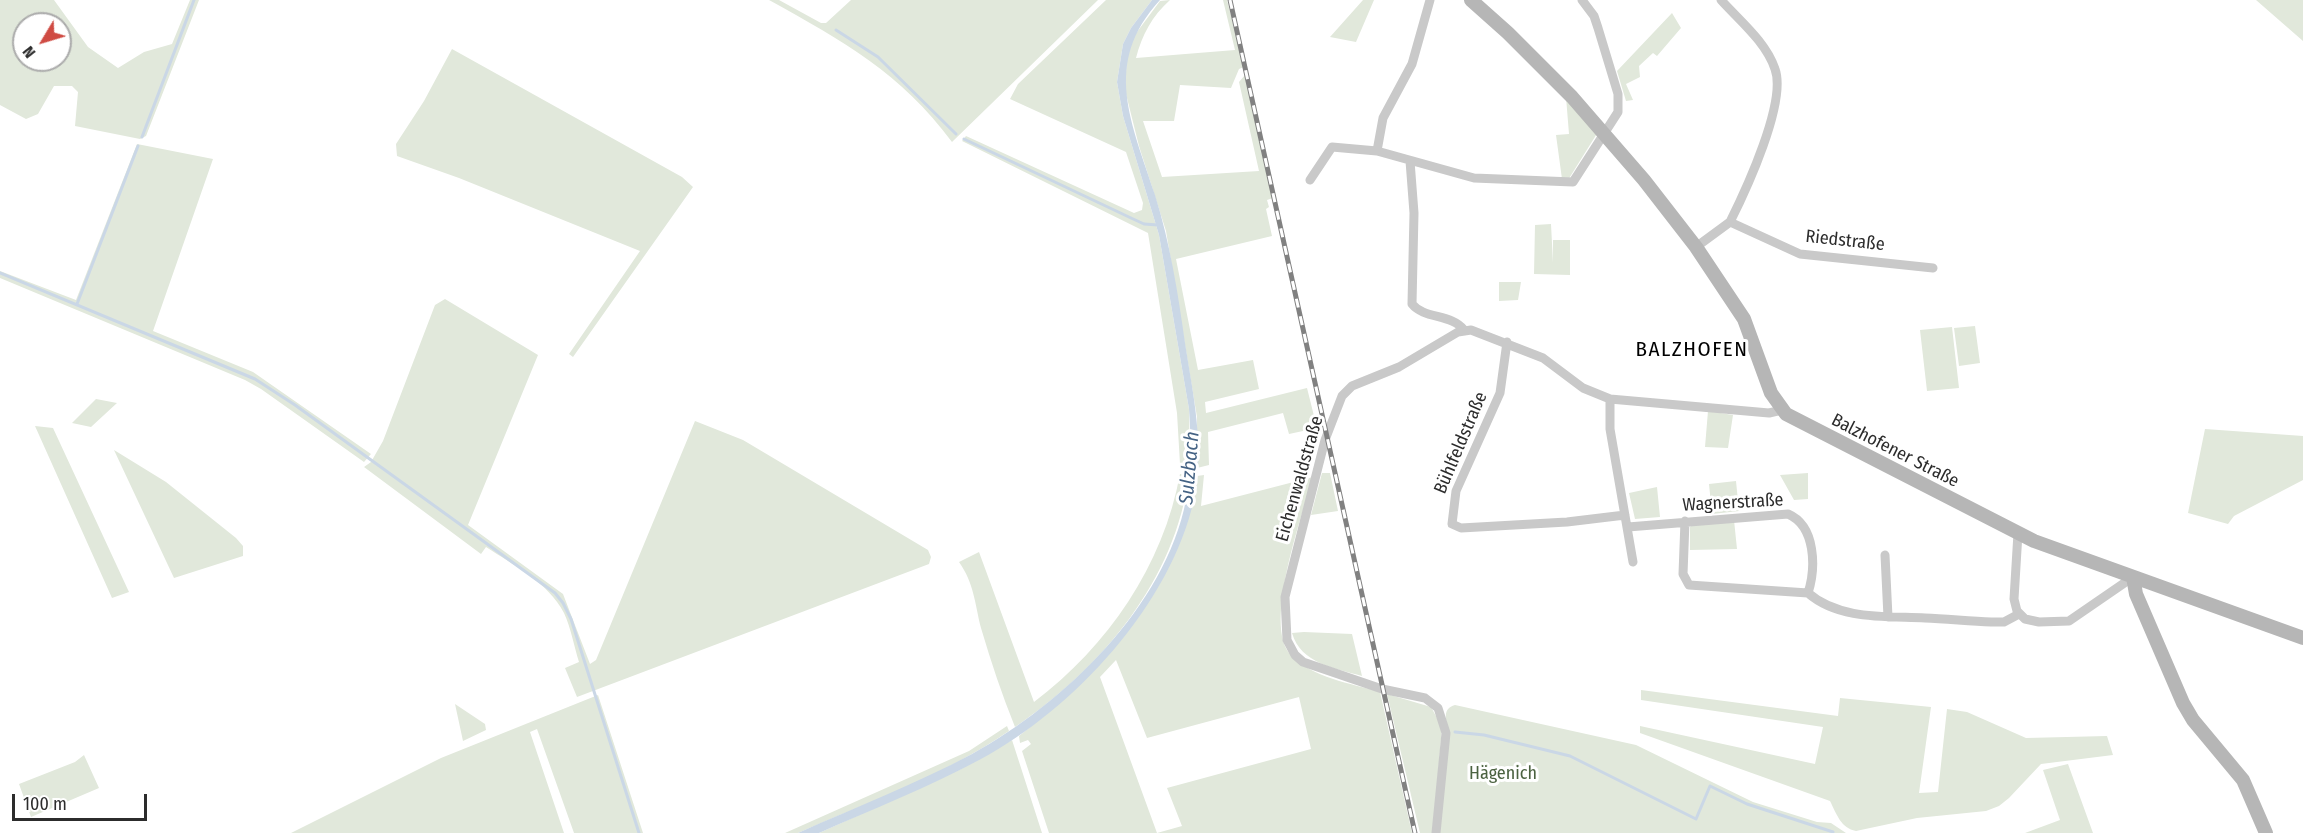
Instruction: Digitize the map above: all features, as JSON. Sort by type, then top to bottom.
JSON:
[{"type":"street","points":[[1377,151],[1383,118],[1412,64],[1430,0]]},
{"type":"street","name":"Balzhofener Straße","points":[[1471,0],[1543,66],[1605,133],[1696,247],[1744,319],[1769,388],[1782,410],[1805,425],[2018,533],[2303,638]]},
{"type":"street","points":[[1310,180],[1332,147],[1377,151],[1474,178],[1569,183],[1575,179],[1618,112],[1618,94],[1594,16],[1582,0]]},
{"type":"street","points":[[1696,247],[1730,222],[1775,108],[1778,85],[1776,70],[1767,52],[1721,0]]},
{"type":"street","points":[[1410,161],[1414,213],[1412,304],[1419,310],[1459,324],[1464,330],[1507,342],[1543,358],[1583,388],[1610,399],[1769,413],[1782,410]]},
{"type":"street","name":"Riedstraße","points":[[1730,222],[1800,254],[1933,267]]},
{"type":"street","name":"Eichenwaldstraße","points":[[1436,833],[1446,733],[1438,708],[1425,698],[1382,689],[1303,662],[1295,656],[1287,640],[1284,613],[1292,565],[1325,440],[1345,393],[1352,386],[1399,366],[1464,330]]},
{"type":"street","name":"Bühlfeldstraße","points":[[1507,342],[1500,393],[1455,490],[1452,524],[1461,528],[1567,522],[1626,515]]},
{"type":"street","points":[[1610,399],[1610,429],[1633,562]]},
{"type":"street","name":"Wagnerstraße","points":[[1628,527],[1780,513],[1792,516],[1810,539],[1811,581],[1808,593]]},
{"type":"street","points":[[1684,521],[1683,574],[1689,585],[1808,593],[1823,603],[1842,611],[1887,617],[2004,622],[2019,614]]},
{"type":"street","points":[[2018,533],[2013,587],[2019,614],[2025,619],[2039,622],[2069,621],[2133,577],[2136,594],[2148,617],[2183,703],[2193,720],[2243,780],[2266,833]]},
{"type":"street","points":[[1885,555],[1887,617]]},
{"type":"street","points":[[2148,617],[2157,585]]},
{"type":"green space","points":[[0,0],[54,0],[63,12],[12,12],[12,72],[72,72],[72,25],[88,47],[118,68],[144,52],[172,44],[190,0],[199,0],[146,136],[140,139],[75,126],[78,92],[72,86],[54,86],[38,114],[26,119],[0,105]]},
{"type":"green space","points":[[769,0],[779,0],[821,23],[826,23],[851,0],[1098,0],[952,142],[912,96],[869,60]]},
{"type":"green space","points":[[1106,0],[1152,0],[1131,28],[1123,44],[1117,82],[1123,116],[1159,235],[1189,409],[1190,468],[1180,464],[1177,413],[1148,233],[962,141],[966,136],[1134,213],[1142,210],[1143,203],[1126,152],[1010,99],[1018,84]]},
{"type":"green space","points":[[1170,0],[1148,26],[1136,58],[1235,50],[1223,0],[1227,0],[1244,67],[1239,69],[1231,88],[1180,85],[1174,121],[1143,121],[1162,177],[1259,171],[1239,82],[1245,75],[1273,198],[1267,200],[1269,207],[1266,209],[1272,236],[1176,259],[1198,370],[1253,360],[1259,389],[1205,402],[1206,413],[1307,388],[1317,428],[1289,434],[1283,413],[1208,432],[1209,465],[1197,468],[1197,417],[1166,231],[1139,146],[1125,90],[1127,54],[1134,36],[1160,1]]},
{"type":"green space","points":[[1363,0],[1374,0],[1356,42],[1330,37]]},
{"type":"green space","points":[[2256,0],[2303,0],[2303,41]]},
{"type":"green space","points":[[1672,13],[1681,28],[1657,56],[1653,53],[1639,66],[1640,77],[1626,84],[1633,100],[1626,101],[1617,71]]},
{"type":"green space","points":[[452,49],[682,177],[693,187],[573,357],[569,354],[640,251],[459,178],[397,156],[396,144],[424,101]]},
{"type":"green space","points":[[1566,97],[1598,132],[1568,180],[1562,179],[1556,135],[1569,134]]},
{"type":"green space","points":[[137,144],[213,159],[153,331],[253,372],[371,454],[364,462],[245,380],[0,278],[0,271],[76,300]]},
{"type":"green space","points":[[1551,224],[1553,263],[1553,240],[1570,240],[1570,275],[1534,274],[1535,225]]},
{"type":"green space","points":[[1499,282],[1521,282],[1518,300],[1499,301]]},
{"type":"green space","points":[[445,299],[538,355],[468,525],[563,594],[590,664],[596,660],[695,421],[743,440],[928,550],[931,557],[929,564],[577,697],[565,668],[579,662],[571,631],[564,613],[549,592],[529,575],[486,547],[481,554],[364,467],[371,462],[383,441],[435,305]]},
{"type":"green space","points":[[1975,326],[1980,363],[1959,366],[1954,328]]},
{"type":"green space","points":[[1952,327],[1959,388],[1927,391],[1920,330]]},
{"type":"green space","points":[[96,399],[117,403],[91,427],[72,423]]},
{"type":"green space","points":[[1708,411],[1733,415],[1728,448],[1705,447]]},
{"type":"green space","points":[[35,426],[53,428],[129,592],[112,598]]},
{"type":"green space","points":[[2205,429],[2303,436],[2303,480],[2234,516],[2228,524],[2188,513]]},
{"type":"green space","points":[[114,450],[166,482],[236,538],[243,546],[243,556],[174,578]]},
{"type":"green space","points":[[1322,473],[1330,473],[1338,511],[1311,515]]},
{"type":"green space","points":[[1808,473],[1808,499],[1794,500],[1780,475]]},
{"type":"green space","points":[[1180,474],[1189,474],[1181,513],[1169,550],[1130,618],[1105,649],[1077,677],[1047,704],[1015,727],[981,628],[971,586],[959,562],[979,552],[1034,702],[1086,656],[1128,602],[1146,572],[1160,541],[1172,508]]},
{"type":"green space","points":[[1204,475],[1201,506],[1313,477],[1287,569],[1281,620],[1283,641],[1291,655],[1310,669],[1332,679],[1380,692],[1412,833],[1157,833],[1049,833],[1022,751],[1031,744],[1028,740],[1020,743],[1019,736],[1080,683],[1134,622],[1156,589],[1174,554],[1188,516],[1197,476]],"holes":[[[1116,660],[1147,738],[1299,697],[1311,749],[1167,788],[1182,826],[1157,833],[1100,677]]]},
{"type":"green space","points":[[1736,481],[1739,511],[1712,514],[1709,484]]},
{"type":"green space","points":[[1657,487],[1660,517],[1635,519],[1629,493]]},
{"type":"green space","points":[[1734,520],[1737,549],[1690,550],[1690,527],[1694,523]]},
{"type":"green space","points":[[1292,633],[1352,634],[1362,676],[1320,663],[1303,652]]},
{"type":"green space","points":[[1641,690],[1838,716],[1840,698],[1931,707],[1919,793],[1938,792],[1947,709],[1967,712],[2026,738],[2107,736],[2113,755],[2041,764],[2009,798],[1999,806],[1986,811],[1917,818],[1856,831],[1843,824],[1830,801],[1640,733],[1640,726],[1815,764],[1823,727],[1641,700]]},
{"type":"green space","points":[[1387,694],[1431,707],[1442,727],[1433,833],[1420,833]]},
{"type":"green space","points":[[598,695],[643,833],[574,833],[537,729],[530,732],[564,833],[291,833],[441,758]]},
{"type":"green space","points":[[455,704],[485,724],[486,730],[463,741]]},
{"type":"green space","name":"Hägenich","points":[[1455,705],[1636,745],[1753,802],[1817,822],[1831,823],[1846,833],[1439,833],[1448,730],[1446,715],[1448,709]]},
{"type":"green space","points":[[1007,726],[1009,731],[933,774],[798,833],[785,833],[969,751]]},
{"type":"green space","points":[[1012,740],[1042,833],[819,833],[961,769]]},
{"type":"green space","points":[[84,755],[99,788],[31,817],[19,784],[75,762]]},
{"type":"green space","points":[[2068,764],[2093,833],[2025,833],[2060,820],[2043,770]]},
{"type":"water","name":"Sulzbach","points":[[1152,0],[1160,0],[1142,24],[1131,47],[1126,71],[1127,94],[1131,119],[1155,195],[1169,250],[1194,401],[1198,440],[1197,479],[1194,499],[1182,538],[1164,577],[1141,614],[1114,650],[1050,712],[1016,738],[941,779],[819,833],[798,833],[951,765],[1007,733],[1041,708],[1106,648],[1133,614],[1157,578],[1175,540],[1186,500],[1189,477],[1191,443],[1189,409],[1159,235],[1123,116],[1117,82],[1123,44],[1131,28]]},
{"type":"waterway","points":[[142,137],[194,0]]},
{"type":"waterway","points":[[836,30],[878,57],[956,134]]},
{"type":"waterway","points":[[964,139],[1144,224],[1158,225]]},
{"type":"waterway","points":[[77,304],[138,146]]},
{"type":"waterway","points":[[0,273],[255,379],[295,405],[555,593],[571,619],[639,833]]},
{"type":"waterway","points":[[1455,732],[1484,735],[1570,756],[1696,819],[1710,786],[1747,804],[1833,832]]},
{"type":"railway","points":[[1230,0],[1415,833]]},
{"type":"district","name":"BALZHOFEN","points":[[1692,350]]}]
